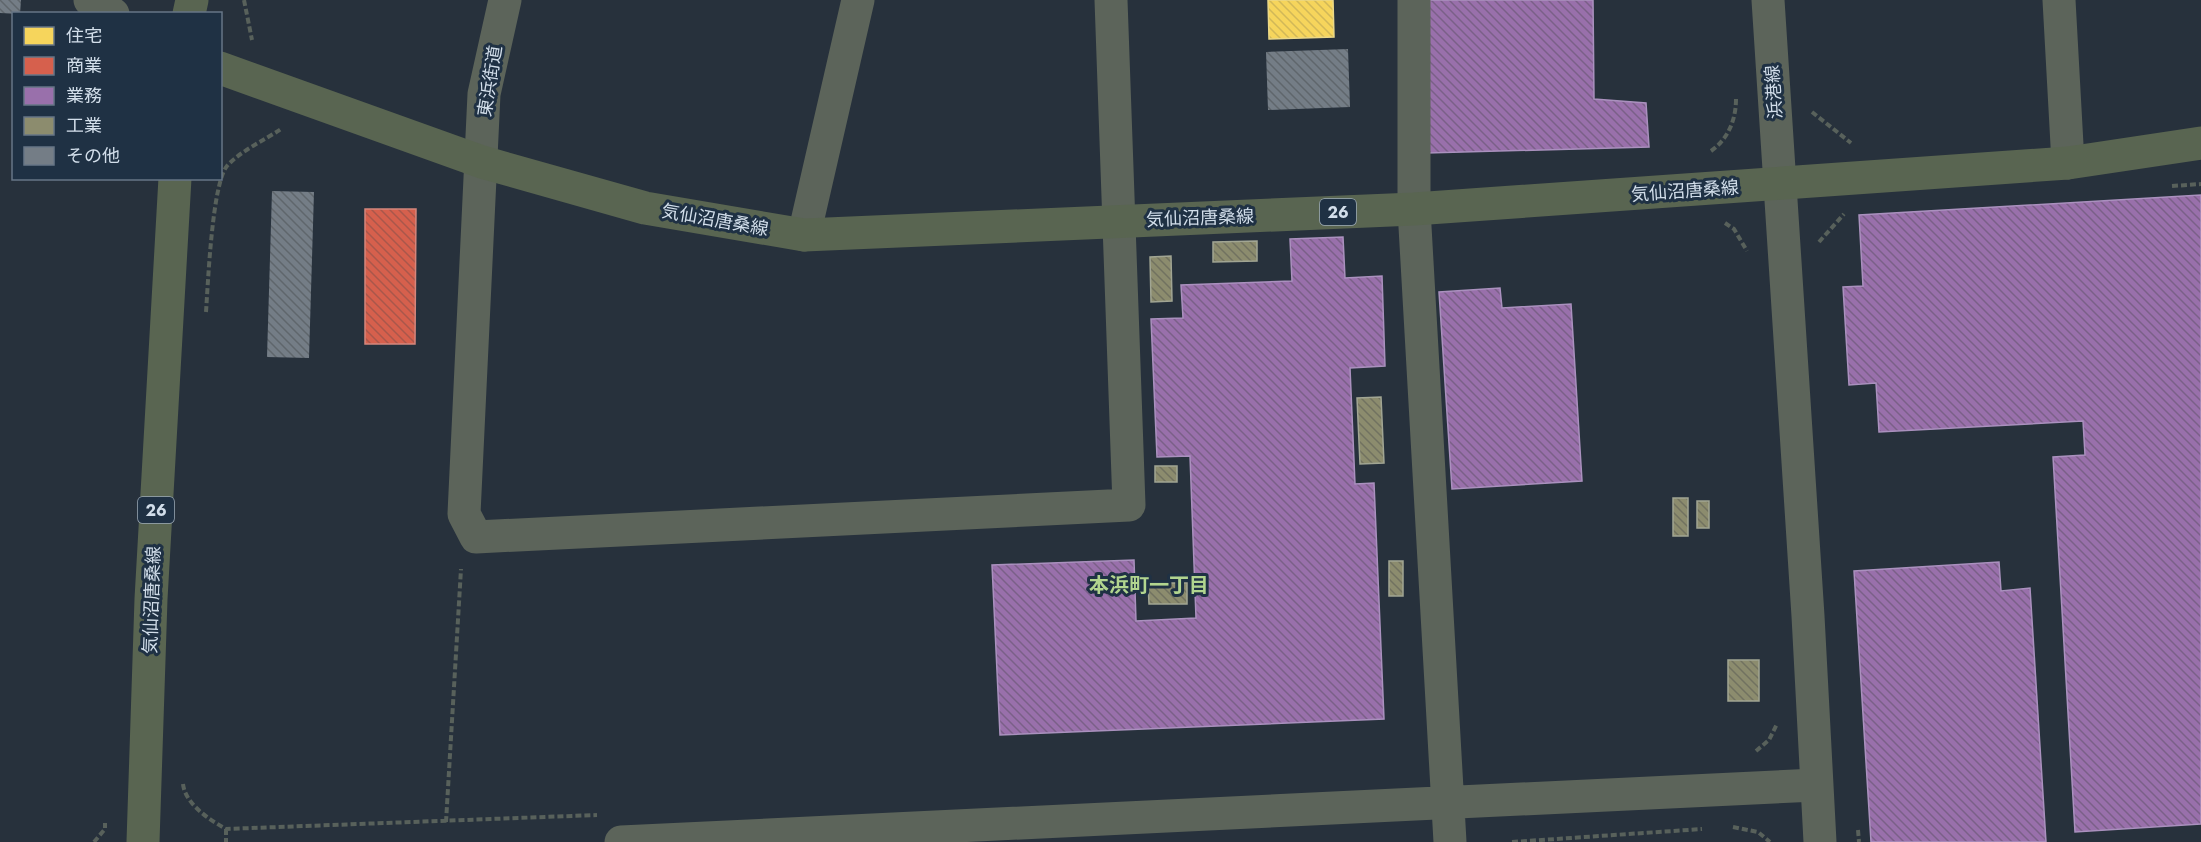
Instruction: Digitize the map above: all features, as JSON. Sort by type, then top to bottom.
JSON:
[{"type":"main road","name":"気仙沼唐桑線","points":[[222,69],[482,162],[645,208],[804,235],[1414,209],[1780,185],[2068,163],[2201,143]]},
{"type":"main road","name":"気仙沼唐桑線","points":[[143,842],[151,599],[175,180]]},
{"type":"street","points":[[90,0],[110,12]]},
{"type":"street","name":"東浜街道","points":[[464,514],[484,94],[505,0]]},
{"type":"street","points":[[804,235],[858,0]]},
{"type":"street","points":[[464,514],[477,537],[1129,505],[1111,0]]},
{"type":"street","points":[[1414,0],[1414,209],[1450,842]]},
{"type":"street","name":"浜港線","points":[[1768,0],[1808,616],[1820,842]]},
{"type":"street","points":[[2059,0],[2068,163]]},
{"type":"street","points":[[621,842],[1816,784]]},
{"type":"path","points":[[1704,153],[1712,151],[1727,136],[1736,114],[1736,93]]},
{"type":"path","points":[[1810,109],[1813,116],[1856,146]]},
{"type":"path","points":[[222,172],[229,163],[291,125]]},
{"type":"path","points":[[206,317],[214,226],[221,180]]},
{"type":"path","points":[[2166,186],[2201,184]]},
{"type":"path","points":[[1818,244],[1850,208]]},
{"type":"path","points":[[1720,220],[1734,229],[1751,259]]},
{"type":"path","points":[[446,822],[464,514]]},
{"type":"path","points":[[1748,757],[1768,741],[1779,720]]},
{"type":"path","points":[[183,782],[184,791],[208,819],[226,828],[602,815]]},
{"type":"path","points":[[1857,819],[1859,842]]},
{"type":"path","points":[[1722,828],[1734,827],[1758,832],[1770,842]]},
{"type":"path","points":[[226,828],[226,842]]},
{"type":"path","points":[[1512,842],[1711,828]]},
{"type":"building: 住宅","points":[[1268,0],[1333,0],[1334,37],[1269,39]]},
{"type":"building: 商業","points":[[365,209],[416,209],[415,344],[365,344]]},
{"type":"building: 業務","points":[[1429,0],[1593,0],[1594,99],[1646,103],[1649,147],[1427,153]]},
{"type":"building: 業務","points":[[2201,195],[2201,824],[2075,832],[2053,457],[2085,455],[2083,421],[1879,432],[1876,383],[1849,385],[1843,287],[1863,286],[1859,215]]},
{"type":"building: 業務","points":[[1343,237],[1345,278],[1382,276],[1385,366],[1350,368],[1355,484],[1374,483],[1384,719],[1000,735],[992,565],[1134,560],[1136,621],[1196,618],[1190,456],[1157,457],[1151,319],[1183,318],[1181,285],[1292,281],[1290,239]]},
{"type":"building: 業務","points":[[1500,288],[1502,308],[1571,304],[1582,481],[1452,489],[1439,292]]},
{"type":"building: 業務","points":[[1999,562],[2001,591],[2030,588],[2046,842],[1871,842],[1854,571]]},
{"type":"building: 工業","points":[[1257,241],[1257,261],[1213,262],[1213,242]]},
{"type":"building: 工業","points":[[1171,256],[1172,301],[1151,302],[1150,257]]},
{"type":"building: 工業","points":[[1381,397],[1384,463],[1360,464],[1357,398]]},
{"type":"building: 工業","points":[[1155,466],[1177,466],[1177,482],[1155,482]]},
{"type":"building: 工業","points":[[1673,498],[1688,498],[1688,536],[1673,536]]},
{"type":"building: 工業","points":[[1697,501],[1709,501],[1709,528],[1697,528]]},
{"type":"building: 工業","points":[[1389,561],[1403,561],[1403,596],[1389,596]]},
{"type":"building: 工業","points":[[1148,583],[1187,583],[1187,604],[1149,604]]},
{"type":"building: 工業","points":[[1728,660],[1759,660],[1759,701],[1728,701]]},
{"type":"building: その他","points":[[0,0],[21,0],[20,12],[0,13]]},
{"type":"building: その他","points":[[1348,49],[1350,107],[1268,110],[1266,52]]},
{"type":"building: その他","points":[[272,191],[314,192],[309,358],[267,357]]},
{"type":"district","name":"本浜町一丁目","points":[[1149,585]]}]
